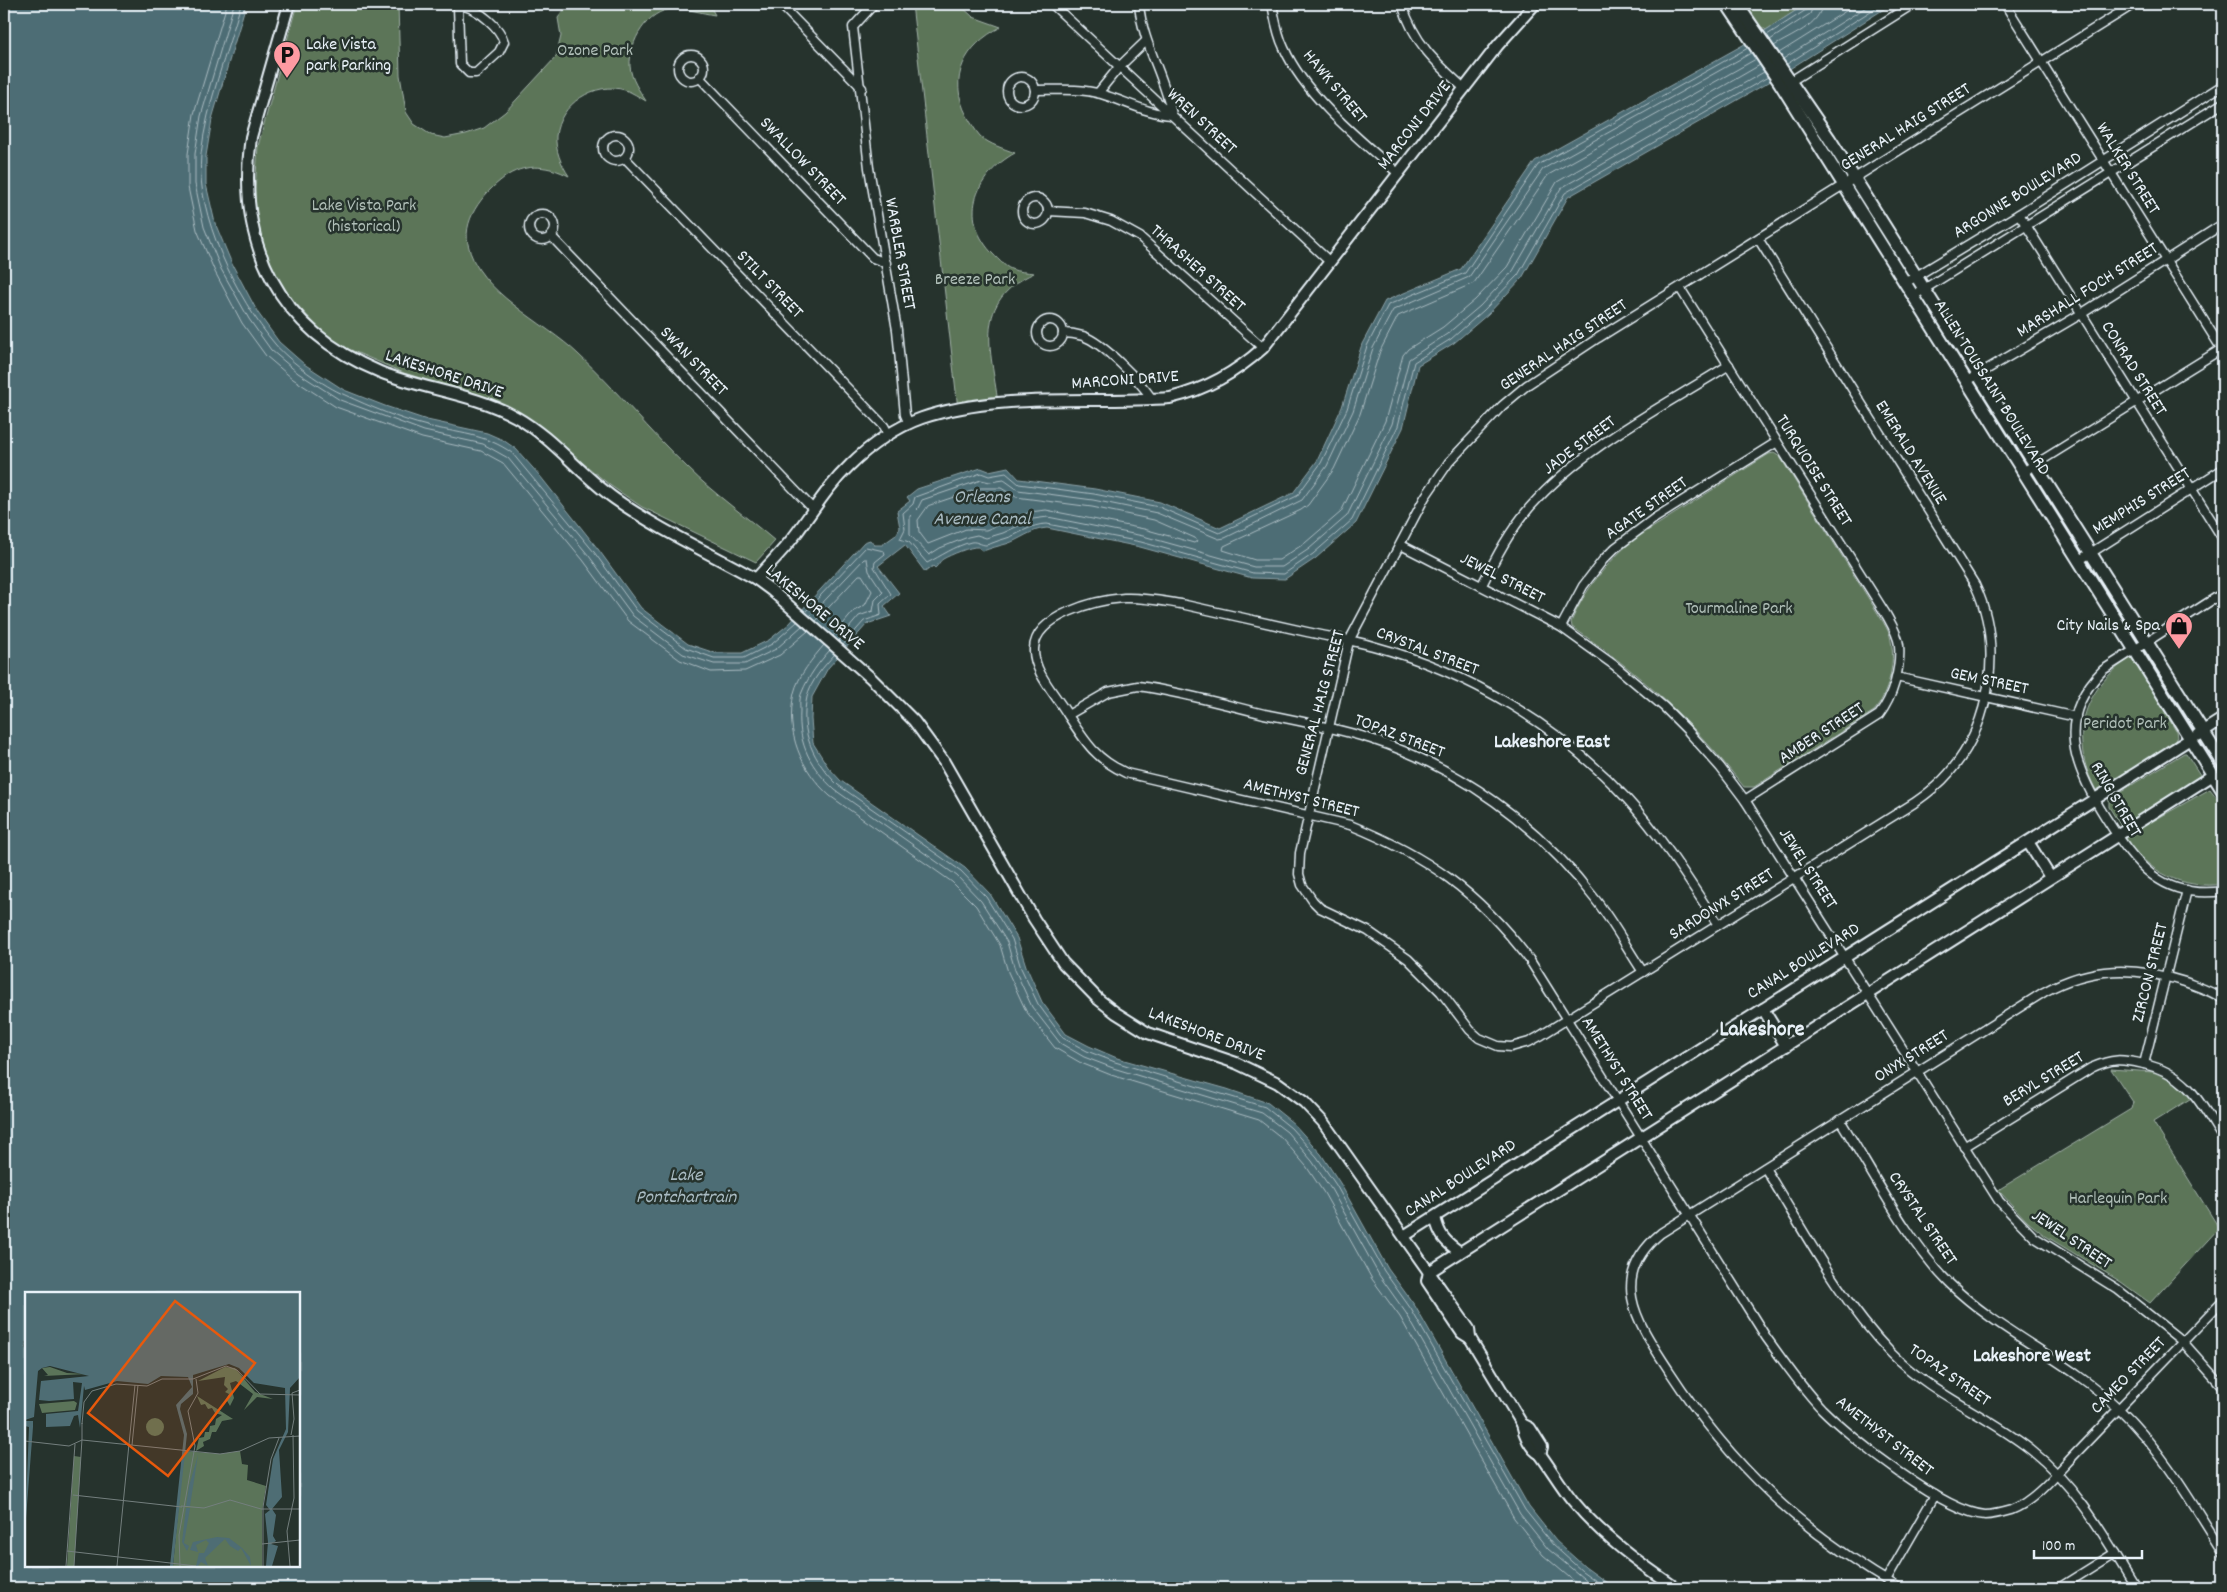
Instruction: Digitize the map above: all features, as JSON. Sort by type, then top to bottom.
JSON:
[{"type":"main road","name":"ALLEN TOUSSAINT BOULEVARD","points":[[1727,4],[1815,116],[1855,177],[2223,762]]},
{"type":"main road","name":"ALLEN TOUSSAINT BOULEVARD","points":[[1737,4],[1750,31]]},
{"type":"main road","name":"ALLEN TOUSSAINT BOULEVARD","points":[[1786,80],[1804,123],[1842,185],[1967,381],[2223,791]]},
{"type":"main road","points":[[1804,123],[1815,116]]},
{"type":"main road","points":[[2105,604],[2117,596]]},
{"type":"main road","points":[[2167,702],[2180,694]]},
{"type":"main road","name":"CANAL BOULEVARD","points":[[2190,739],[2223,719]]},
{"type":"main road","points":[[2213,775],[2223,768]]},
{"type":"street","name":"LAKESHORE DRIVE","points":[[289,4],[251,137],[248,160],[251,222],[256,242],[270,277],[286,302],[311,330],[354,360],[402,380],[480,400],[514,416],[550,442],[615,498],[756,579],[793,609],[846,657],[914,721],[944,762],[1034,919],[1063,963],[1078,979],[1103,1003],[1148,1032],[1256,1071],[1278,1083],[1304,1102],[1323,1122],[1469,1329],[1470,1338],[1522,1424],[1530,1428],[1542,1447],[1540,1454],[1574,1501],[1589,1518],[1632,1558],[1676,1588]]},
{"type":"street","points":[[780,4],[862,88]]},
{"type":"street","name":"WARBLER STREET","points":[[874,4],[853,27],[862,88],[869,168],[897,330],[905,415],[909,424]]},
{"type":"street","name":"WREN STREET","points":[[1052,4],[1330,262]]},
{"type":"street","points":[[1035,90],[1098,93],[1157,114],[1172,115],[1170,102],[1146,41],[1139,4]]},
{"type":"street","name":"HAWK STREET","points":[[1272,4],[1280,40],[1296,69],[1345,126],[1399,174]]},
{"type":"street","points":[[1402,4],[1410,27],[1421,46],[1465,89]]},
{"type":"street","name":"MARCONI DRIVE","points":[[756,579],[798,532],[813,509],[848,466],[889,435],[921,418],[958,409],[998,403],[1152,399],[1190,393],[1218,382],[1238,369],[1263,348],[1498,45],[1535,4]]},
{"type":"street","points":[[1786,80],[1913,4]]},
{"type":"street","name":"WALKER STREET","points":[[2005,4],[2223,349]]},
{"type":"street","name":"GENERAL HAIG STREET","points":[[1479,1038],[1470,1030],[1441,992],[1408,959],[1368,931],[1320,908],[1312,901],[1302,885],[1299,874],[1300,853],[1349,641],[1425,497],[1449,462],[1502,406],[1554,366],[2134,4]]},
{"type":"street","points":[[458,5],[476,11],[498,31],[504,42],[499,52],[476,73],[469,73],[460,64],[458,5]]},
{"type":"street","points":[[1098,93],[1119,67],[1146,41]]},
{"type":"street","name":"SWALLOW STREET","points":[[699,78],[874,258],[886,264]]},
{"type":"street","name":"ARGONNE BOULEVARD","points":[[1905,283],[2019,214],[2223,85]]},
{"type":"street","name":"ARGONNE BOULEVARD","points":[[1913,296],[2112,174],[2223,103]]},
{"type":"street","name":"STILT STREET","points":[[625,158],[864,404],[884,426],[889,435]]},
{"type":"street","name":"THRASHER STREET","points":[[1048,211],[1067,211],[1093,215],[1111,221],[1140,237],[1263,348]]},
{"type":"street","name":"CONRAD STREET","points":[[2019,214],[2223,539]]},
{"type":"street","name":"MARSHALL FOCH STREET","points":[[1967,381],[2081,314],[2223,224]]},
{"type":"street","name":"SWAN STREET","points":[[552,236],[813,509]]},
{"type":"street","name":"EMERALD AVENUE","points":[[1758,240],[1982,599],[1990,636],[1991,653],[1986,697]]},
{"type":"street","name":"TURQUOISE STREET","points":[[1680,288],[1895,632],[1899,651],[1896,677]]},
{"type":"street","points":[[1063,333],[1084,336],[1095,342],[1132,375],[1152,399]]},
{"type":"street","points":[[2023,472],[2223,349]]},
{"type":"street","name":"JADE STREET","points":[[1482,584],[1517,523],[1530,507],[1562,476],[1601,446],[1729,365]]},
{"type":"street","name":"AGATE STREET","points":[[1561,627],[1587,581],[1615,548],[1655,518],[1777,442]]},
{"type":"street","name":"MEMPHIS STREET","points":[[2078,561],[2223,469]]},
{"type":"street","name":"JEWEL STREET","points":[[1401,545],[1482,584],[1561,627],[1614,665],[1664,707],[1720,767],[1746,800],[1999,1201],[2034,1237],[2117,1289],[2184,1342],[2223,1387]]},
{"type":"street","name":"RING STREET","points":[[2223,593],[2109,665],[2084,695],[2076,717],[2074,732],[2075,755],[2082,777],[2094,800],[2130,854],[2148,872],[2170,885],[2204,892],[2223,891]]},
{"type":"street","name":"CRYSTAL STREET","points":[[1068,715],[1037,667],[1034,648],[1039,633],[1064,614],[1090,604],[1125,598],[1150,599],[1181,604],[1349,641],[1407,657],[1464,680],[1506,702],[1556,736],[1606,778],[1627,800],[1669,852],[1718,925]]},
{"type":"street","name":"GEM STREET","points":[[1896,677],[2076,717]]},
{"type":"street","name":"AMBER STREET","points":[[1746,800],[1879,715],[1886,706],[1896,677]]},
{"type":"street","name":"TOPAZ STREET","points":[[1068,715],[1108,692],[1138,686],[1370,739],[1434,764],[1505,808],[1552,850],[1603,910],[1643,972]]},
{"type":"street","name":"SARDONYX STREET","points":[[1479,1038],[1498,1046],[1520,1045],[1540,1036],[1795,878],[1933,789],[1949,774],[1970,743],[1986,697]]},
{"type":"street","name":"AMETHYST STREET","points":[[1068,715],[1092,750],[1107,764],[1126,773],[1350,824],[1404,848],[1444,873],[1467,891],[1513,937],[1529,959],[1766,1337],[1799,1383],[1840,1426],[1890,1466],[1935,1495],[1964,1510],[1986,1515],[1999,1513],[2023,1504],[2056,1473]]},
{"type":"street","name":"CANAL BOULEVARD","points":[[1404,1236],[2190,739]]},
{"type":"street","points":[[1429,1272],[2213,775]]},
{"type":"street","points":[[2028,842],[2050,877]]},
{"type":"street","name":"ZIRCON STREET","points":[[2144,1064],[2187,890]]},
{"type":"street","name":"ONYX STREET","points":[[1900,1588],[1801,1522],[1751,1476],[1704,1421],[1640,1323],[1633,1308],[1631,1296],[1632,1275],[1636,1264],[1651,1241],[1690,1215],[2044,992],[2076,976],[2116,970],[2166,976]]},
{"type":"street","points":[[2166,976],[2197,986],[2223,999]]},
{"type":"street","points":[[1763,1009],[1786,1046]]},
{"type":"street","name":"BERYL STREET","points":[[1964,1147],[2091,1068],[2106,1061],[2119,1059],[2144,1064]]},
{"type":"street","points":[[2144,1064],[2166,1071],[2189,1086],[2223,1139]]},
{"type":"street","name":"CRYSTAL STREET","points":[[1840,1120],[1910,1233],[1948,1282],[1979,1310],[2078,1376],[2119,1409],[2166,1463],[2223,1552]]},
{"type":"street","name":"TOPAZ STREET","points":[[1764,1168],[1847,1300],[1892,1354],[1943,1393],[2026,1446],[2056,1473],[2080,1500],[2136,1588]]},
{"type":"street","points":[[1435,1217],[1438,1231],[1445,1242],[1460,1252]]},
{"type":"street","name":"CAMEO STREET","points":[[2056,1473],[2223,1300]]},
{"type":"street","points":[[1886,1580],[1935,1495]]},
{"type":"street","points":[[2059,1588],[2115,1553]]},
{"type":"green space","name":"Lake Vista Park (historical)","points":[[297,4],[398,4],[400,75],[406,112],[414,124],[431,135],[445,138],[484,128],[505,112],[556,57],[561,36],[558,18],[568,5],[585,9],[600,4],[709,4],[715,15],[673,9],[655,15],[648,21],[636,38],[630,57],[630,66],[634,80],[646,101],[633,93],[614,88],[591,92],[580,98],[564,114],[556,136],[559,157],[569,176],[554,170],[538,167],[523,169],[508,175],[492,188],[478,205],[472,214],[467,234],[468,244],[474,261],[484,277],[498,291],[578,354],[698,478],[775,541],[756,562],[642,507],[611,486],[533,422],[493,400],[404,373],[337,344],[324,334],[281,287],[262,242],[255,205],[255,190],[258,146]]},
{"type":"green space","name":"Breeze Park","points":[[912,4],[959,4],[973,17],[1001,27],[988,34],[969,53],[959,76],[961,102],[967,116],[980,136],[992,144],[1015,153],[991,172],[982,184],[976,196],[975,224],[981,238],[991,252],[1008,268],[1034,273],[1014,285],[1001,298],[994,312],[990,328],[990,345],[998,403],[958,409]]},
{"type":"green space","points":[[1737,4],[1806,4],[1766,30],[1745,15]]},
{"type":"green space","name":"Tourmaline Park","points":[[1774,453],[1780,457],[1885,625],[1889,633],[1892,649],[1892,668],[1887,687],[1874,711],[1754,787],[1744,787],[1725,763],[1685,720],[1620,662],[1572,627],[1571,622],[1597,578],[1633,540],[1769,454]]},
{"type":"green space","name":"Peridot Park","points":[[2130,658],[2134,659],[2176,731],[2177,737],[2174,742],[2101,789],[2096,790],[2087,771],[2083,752],[2084,716],[2100,685]]},
{"type":"green space","points":[[2186,753],[2202,778],[2122,828],[2109,807],[2109,799]]},
{"type":"green space","points":[[2210,789],[2223,806],[2223,884],[2194,884],[2167,876],[2144,860],[2126,838],[2128,835]]},
{"type":"green space","name":"Harlequin Park","points":[[2111,1069],[2153,1072],[2177,1082],[2193,1097],[2153,1122],[2219,1228],[2150,1303],[2121,1282],[2044,1235],[2028,1222],[1998,1190],[2131,1109],[2133,1102]]},
{"type":"water","name":"Lake Pontchartrain","points":[[4,4],[246,4],[212,119],[206,156],[206,184],[215,223],[232,264],[258,313],[279,342],[304,364],[344,390],[427,420],[487,433],[503,440],[516,449],[540,476],[598,549],[641,608],[688,644],[715,653],[742,653],[769,640],[789,624],[864,542],[870,540],[874,545],[882,545],[896,535],[900,528],[897,511],[910,501],[907,497],[917,489],[981,468],[989,471],[1008,467],[1019,479],[1095,489],[1160,502],[1220,528],[1293,493],[1317,461],[1342,407],[1362,344],[1385,301],[1461,269],[1535,161],[1743,45],[1806,4],[1892,4],[1769,82],[1568,197],[1522,278],[1488,314],[1454,343],[1418,365],[1403,428],[1356,523],[1316,558],[1285,579],[1252,578],[1140,547],[1047,528],[1036,530],[1011,542],[983,551],[978,547],[960,551],[943,559],[935,568],[933,566],[925,572],[905,545],[878,566],[899,593],[884,606],[891,616],[867,624],[828,668],[812,697],[813,743],[828,767],[841,781],[965,868],[990,894],[1017,938],[1026,966],[1042,1002],[1066,1034],[1117,1058],[1227,1089],[1268,1103],[1294,1124],[1321,1154],[1340,1183],[1388,1269],[1415,1306],[1529,1507],[1556,1541],[1585,1567],[1614,1588],[4,1588]]},
{"type":"place","name":"Lake Vista park Parking","points":[[287,79]]},
{"type":"place","name":"City Nails & Spa","points":[[2179,650]]},
{"type":"district","name":"Lakeshore East","points":[[1552,743]]},
{"type":"district","name":"Lakeshore","points":[[1762,1030]]},
{"type":"district","name":"Lakeshore West","points":[[2032,1357]]},
{"type":"park label","name":"Ozone Park","points":[[595,51]]},
{"type":"water label","name":"Orleans Avenue Canal","points":[[982,509]]}]
